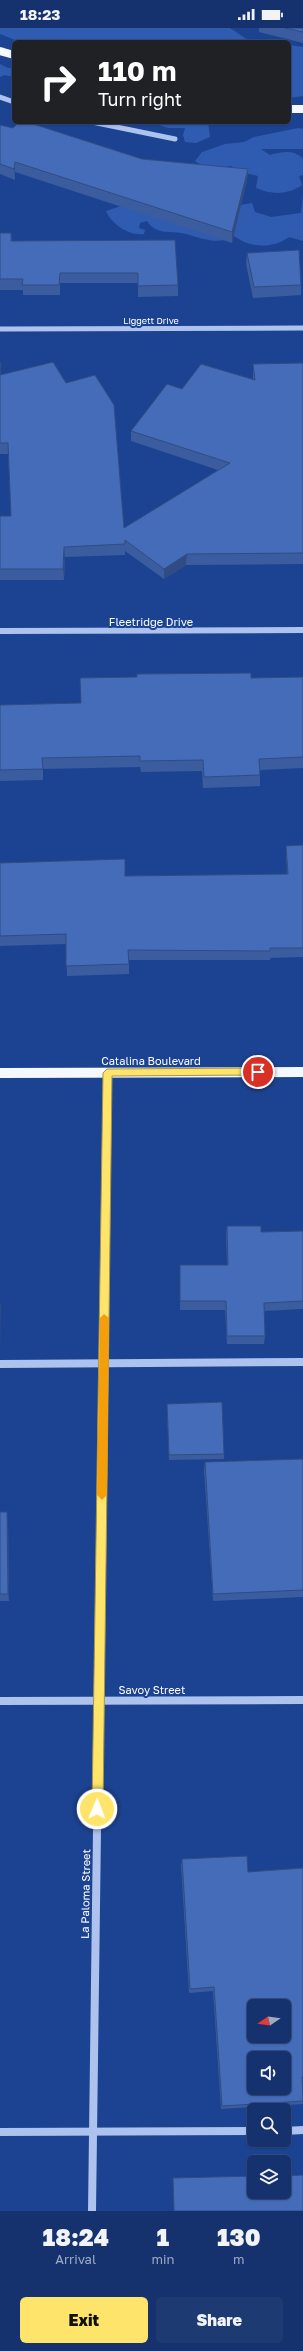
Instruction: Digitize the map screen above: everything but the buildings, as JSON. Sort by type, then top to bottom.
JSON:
[{"type":"main road","points":[[0,51],[12,55]]},
{"type":"main road","points":[[291,109],[303,110]]},
{"type":"main road","name":"Catalina Boulevard","points":[[0,1073],[303,1072]]},
{"type":"street","points":[[0,97],[12,101]]},
{"type":"street","points":[[102,124],[175,139]]},
{"type":"street","name":"Liggett Drive","points":[[0,329],[303,328]]},
{"type":"street","name":"Fleetridge Drive","points":[[0,631],[303,630]]},
{"type":"street","name":"La Paloma Street","points":[[92,2211],[107,1073]]},
{"type":"street","points":[[0,1364],[303,1362]]},
{"type":"street","name":"Savoy Street","points":[[0,1701],[303,1700]]},
{"type":"street","points":[[291,2131],[303,2130]]},
{"type":"street","points":[[0,2132],[247,2131]]},
{"type":"shaded area","points":[[0,28],[230,28],[248,40],[15,40],[0,34]]},
{"type":"shaded area","points":[[291,45],[303,47],[303,96],[291,98]]},
{"type":"shaded area","points":[[0,64],[8,68],[12,68],[12,77],[5,75],[0,77]]},
{"type":"shaded area","points":[[156,124],[208,124],[210,137],[196,143],[185,142],[183,135],[185,128],[168,128]]},
{"type":"shaded area","points":[[298,128],[303,129],[303,149],[261,149],[270,155],[287,152],[296,154],[303,159],[303,175],[299,176],[302,185],[291,191],[280,193],[268,192],[256,188],[258,176],[241,172],[231,166],[208,168],[195,161],[202,152],[225,144],[244,142],[254,137]]},
{"type":"shaded area","points":[[303,196],[303,241],[289,237],[276,244],[261,246],[247,243],[234,236],[228,239],[216,241],[186,234],[164,232],[155,229],[147,221],[140,223],[139,228],[145,230],[144,234],[133,233],[127,231],[112,221],[106,211],[121,206],[235,206],[252,203],[255,212],[271,217],[301,213]]},
{"type":"slow traffic","points":[[102,1495],[104,1318]]},
{"type":"route","points":[[97,1809],[107,1073],[258,1072]]}]
